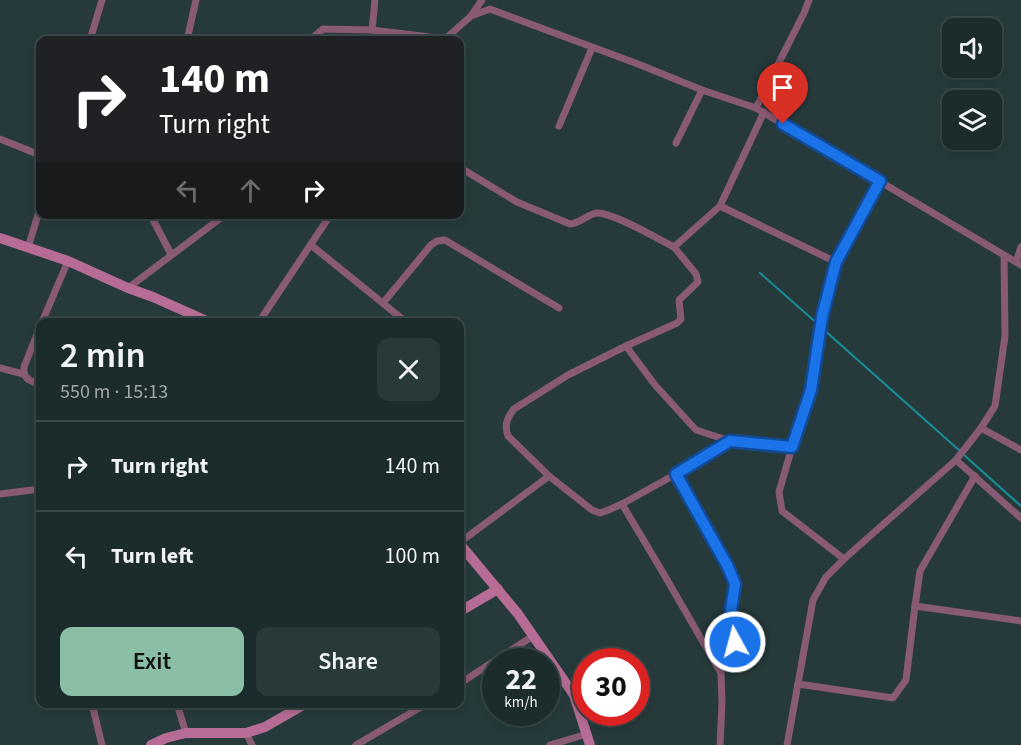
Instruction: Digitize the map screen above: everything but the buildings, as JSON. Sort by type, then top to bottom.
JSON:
[{"type":"street","points":[[91,36],[102,0]]},
{"type":"street","points":[[188,36],[196,0]]},
{"type":"street","points":[[372,30],[375,0]]},
{"type":"street","points":[[449,36],[471,16],[482,0]]},
{"type":"street","points":[[756,108],[809,0]]},
{"type":"street","points":[[471,16],[490,9],[702,90],[756,108],[1019,263],[1021,247]]},
{"type":"street","points":[[315,36],[323,29],[372,30],[416,36]]},
{"type":"street","points":[[559,126],[592,48]]},
{"type":"street","points":[[676,143],[702,90]]},
{"type":"street","points":[[674,247],[720,206],[764,112]]},
{"type":"street","points":[[0,139],[36,153]]},
{"type":"street","points":[[464,170],[517,202],[570,224],[575,224],[596,213],[608,215],[674,247],[696,274],[698,282],[679,300],[682,314],[677,323],[568,375],[514,409],[508,416],[506,429],[508,436],[549,476],[592,510],[600,513],[622,504],[730,441]]},
{"type":"street","points":[[844,559],[782,511],[779,492],[811,390],[822,317],[836,262],[880,181]]},
{"type":"street","points":[[720,206],[836,262]]},
{"type":"street","points":[[28,248],[37,219]]},
{"type":"street","points":[[153,219],[171,254]]},
{"type":"street","points":[[128,288],[218,219]]},
{"type":"street","points":[[262,318],[327,219]]},
{"type":"street","points":[[0,238],[68,261],[200,318]]},
{"type":"street","points":[[383,303],[431,245],[445,240],[559,308]]},
{"type":"street","points":[[310,245],[401,318]]},
{"type":"street","points":[[787,745],[813,600],[826,577],[960,455],[995,406],[1005,336],[1004,255]]},
{"type":"street","points":[[44,318],[68,261]]},
{"type":"street","points":[[23,374],[36,337]]},
{"type":"street","points":[[626,346],[655,385],[696,430],[730,441],[792,447]]},
{"type":"street","points":[[0,368],[23,374],[36,383]]},
{"type":"street","points":[[981,428],[1021,450]]},
{"type":"street","points":[[960,455],[975,476],[1021,518]]},
{"type":"street","points":[[676,474],[728,567],[735,584],[731,610],[735,636],[733,655],[728,663],[718,667]]},
{"type":"street","points":[[464,539],[549,476]]},
{"type":"street","points":[[798,684],[893,698],[906,680],[920,572],[975,476]]},
{"type":"street","points":[[0,494],[36,490]]},
{"type":"street","points":[[622,504],[721,673],[720,745]]},
{"type":"street","points":[[464,549],[519,614],[574,695],[590,745]]},
{"type":"street","points":[[464,609],[498,590]]},
{"type":"street","points":[[915,606],[1021,621]]},
{"type":"street","points":[[464,681],[533,636]]},
{"type":"street","points":[[93,708],[102,745]]},
{"type":"street","points":[[178,708],[186,733]]},
{"type":"street","points":[[151,745],[186,733],[246,733],[265,727],[298,708]]},
{"type":"street","points":[[356,745],[419,708]]},
{"type":"street","points":[[246,733],[252,745]]},
{"type":"street","points":[[550,745],[587,734]]},
{"type":"waterway","points":[[760,273],[819,325]]},
{"type":"waterway","points":[[823,329],[960,451]]},
{"type":"waterway","points":[[964,455],[1021,506]]},
{"type":"route","points":[[735,642],[731,610],[735,584],[728,567],[676,474],[730,441],[792,447],[811,390],[822,317],[836,262],[880,181],[783,124]]}]
